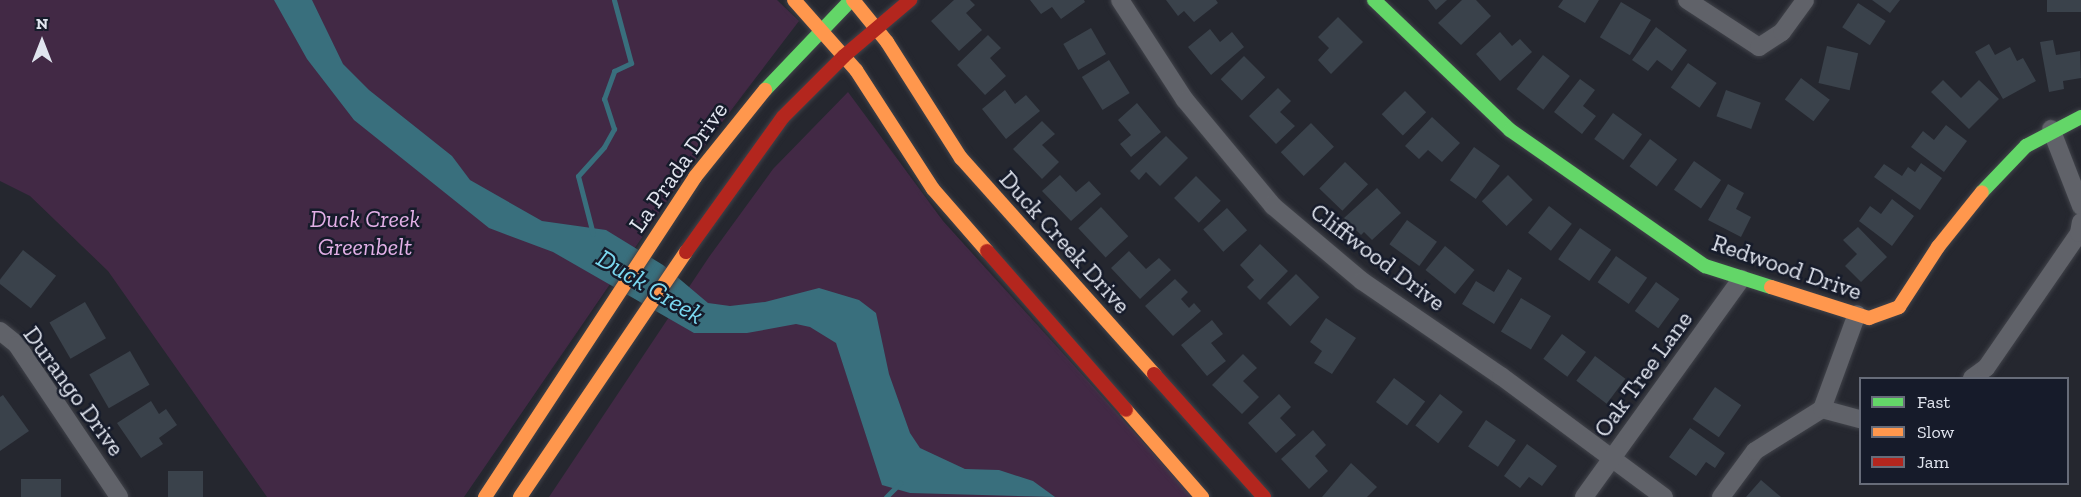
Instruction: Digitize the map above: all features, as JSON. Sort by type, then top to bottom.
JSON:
[{"type":"main road","points":[[794,0],[844,56],[933,189],[1202,497]]},
{"type":"main road","name":"La Prada Drive","points":[[484,497],[695,177],[749,106],[821,29],[852,0]]},
{"type":"main road","name":"Duck Creek Drive","points":[[852,0],[876,28],[961,158],[1264,497]]},
{"type":"main road","points":[[520,497],[723,196],[783,117],[844,56],[910,0]]},
{"type":"main road","name":"Redwood Drive","points":[[1374,0],[1510,130],[1705,266],[1869,318],[1899,307],[1938,247],[1988,184],[2026,146],[2051,129],[2081,117]]},
{"type":"street","name":"Cliffwood Drive","points":[[1120,0],[1185,100],[1273,206],[1362,281],[1612,457],[1664,497]]},
{"type":"street","points":[[1688,0],[1759,47],[1782,32],[1805,0]]},
{"type":"street","points":[[2051,129],[2081,206]]},
{"type":"street","points":[[1973,377],[1993,358],[2079,233],[2081,222]]},
{"type":"street","name":"Oak Tree Lane","points":[[1584,497],[1741,279]]},
{"type":"street","points":[[1721,497],[1755,451],[1822,409],[1857,314]]},
{"type":"street","name":"Durango Drive","points":[[0,331],[17,345],[119,497]]},
{"type":"street","points":[[1822,409],[1859,419]]},
{"type":"green space","name":"Duck Creek Greenbelt","points":[[0,0],[777,0],[799,21],[713,134],[464,497],[267,497],[108,271],[30,196],[0,181]]},
{"type":"green space","points":[[848,92],[943,221],[1193,497],[549,497],[709,257],[773,169]]},
{"type":"water","name":"Duck Creek","points":[[274,0],[312,0],[343,64],[369,90],[452,156],[470,180],[542,221],[606,230],[663,265],[708,303],[730,306],[765,302],[819,288],[859,300],[876,313],[889,374],[910,433],[920,448],[965,469],[999,470],[1033,481],[1055,497],[910,493],[882,485],[836,343],[810,327],[796,324],[747,333],[694,333],[553,252],[489,228],[354,120],[307,59]]},
{"type":"building","points":[[954,0],[970,0],[975,5],[966,13],[982,30],[959,51],[931,21]]},
{"type":"building","points":[[1030,0],[1084,0],[1085,2],[1061,19],[1052,7],[1041,14]]},
{"type":"building","points":[[1166,0],[1216,0],[1218,3],[1194,22],[1184,11],[1178,16]]},
{"type":"building","points":[[1428,0],[1447,0],[1436,10]]},
{"type":"building","points":[[1462,0],[1476,0],[1491,16],[1461,45],[1438,23]]},
{"type":"building","points":[[1563,0],[1599,0],[1585,23],[1558,7]]},
{"type":"building","points":[[1872,0],[1900,0],[1890,13]]},
{"type":"building","points":[[2047,0],[2081,0],[2081,12],[2047,12]]},
{"type":"building","points":[[1621,2],[1651,20],[1630,55],[1600,37]]},
{"type":"building","points":[[1858,3],[1886,21],[1870,45],[1842,27]]},
{"type":"building","points":[[1338,17],[1363,42],[1331,74],[1318,60],[1329,48],[1318,37]]},
{"type":"building","points":[[1656,27],[1687,50],[1672,71],[1657,60],[1648,71],[1632,60]]},
{"type":"building","points":[[1091,28],[1106,54],[1078,70],[1063,44]]},
{"type":"building","points":[[1210,29],[1220,42],[1232,32],[1244,47],[1211,75],[1188,47]]},
{"type":"building","points":[[1500,32],[1512,46],[1520,39],[1532,52],[1500,81],[1476,54]]},
{"type":"building","points":[[988,35],[1001,48],[990,58],[1006,76],[985,95],[957,65]]},
{"type":"building","points":[[2053,40],[2056,55],[2080,51],[2081,78],[2063,81],[2064,89],[2049,92],[2040,42]]},
{"type":"building","points":[[1989,44],[1995,55],[2010,47],[2017,61],[2023,58],[2036,81],[2003,99],[1975,52]]},
{"type":"building","points":[[1827,46],[1858,53],[1850,90],[1818,83]]},
{"type":"building","points":[[1543,55],[1570,76],[1543,110],[1517,89]]},
{"type":"building","points":[[1244,56],[1265,77],[1242,101],[1221,79]]},
{"type":"building","points":[[1109,60],[1130,93],[1103,110],[1082,77]]},
{"type":"building","points":[[1688,63],[1717,83],[1699,108],[1671,88]]},
{"type":"building","points":[[1801,78],[1830,100],[1814,121],[1785,100]]},
{"type":"building","points":[[1580,79],[1595,90],[1583,106],[1596,116],[1582,134],[1554,112]]},
{"type":"building","points":[[1943,80],[1961,98],[1979,80],[1999,99],[1969,129],[1931,92]]},
{"type":"building","points":[[1278,88],[1291,101],[1280,112],[1295,126],[1276,144],[1249,116]]},
{"type":"building","points":[[1005,90],[1015,104],[1026,95],[1040,111],[1006,139],[982,109]]},
{"type":"building","points":[[1726,90],[1761,103],[1751,129],[1716,116]]},
{"type":"building","points":[[1405,91],[1426,112],[1403,136],[1382,114]]},
{"type":"building","points":[[1137,103],[1161,132],[1131,157],[1120,144],[1131,135],[1118,120]]},
{"type":"building","points":[[1613,113],[1642,134],[1623,160],[1594,139]]},
{"type":"building","points":[[1432,117],[1460,143],[1442,162],[1428,150],[1419,159],[1405,146]]},
{"type":"building","points":[[1042,121],[1055,134],[1042,145],[1059,162],[1042,179],[1013,149]]},
{"type":"building","points":[[1311,123],[1334,147],[1304,176],[1281,152]]},
{"type":"building","points":[[1946,125],[1967,141],[1944,172],[1911,147],[1923,131],[1934,140]]},
{"type":"building","points":[[1166,136],[1188,158],[1160,186],[1146,172],[1139,180],[1130,171]]},
{"type":"building","points":[[1650,139],[1677,159],[1657,187],[1630,166]]},
{"type":"building","points":[[1474,147],[1500,166],[1476,199],[1450,180]]},
{"type":"building","points":[[1694,161],[1721,180],[1701,209],[1674,190]]},
{"type":"building","points":[[1345,162],[1368,184],[1342,211],[1319,189]]},
{"type":"building","points":[[1921,163],[1942,178],[1920,210],[1874,177],[1884,164],[1902,176],[1908,167],[1915,172]]},
{"type":"building","points":[[1060,175],[1076,192],[1089,181],[1101,194],[1071,221],[1042,191]]},
{"type":"building","points":[[1508,175],[1533,200],[1507,226],[1482,201]]},
{"type":"building","points":[[1196,176],[1221,201],[1199,223],[1174,198]]},
{"type":"building","points":[[1728,184],[1744,193],[1736,209],[1751,217],[1741,237],[1708,220]]},
{"type":"building","points":[[1377,188],[1401,213],[1372,240],[1364,232],[1361,235],[1344,218]]},
{"type":"building","points":[[1892,199],[1914,216],[1892,246],[1859,221],[1870,206],[1881,214]]},
{"type":"building","points":[[1549,206],[1572,224],[1551,251],[1528,233]]},
{"type":"building","points":[[1101,207],[1128,236],[1106,257],[1078,228]]},
{"type":"building","points":[[1227,208],[1247,230],[1223,252],[1203,229]]},
{"type":"building","points":[[1407,220],[1437,242],[1419,266],[1389,244]]},
{"type":"building","points":[[1858,227],[1887,257],[1861,282],[1845,266],[1857,254],[1843,240]]},
{"type":"building","points":[[1580,228],[1611,250],[1589,281],[1558,259]]},
{"type":"building","points":[[1260,244],[1288,271],[1260,300],[1247,287],[1254,280],[1240,265]]},
{"type":"building","points":[[1445,246],[1475,270],[1455,294],[1425,270]]},
{"type":"building","points":[[23,250],[56,276],[31,308],[0,284],[0,279]]},
{"type":"building","points":[[1129,251],[1146,269],[1159,258],[1171,270],[1140,299],[1111,268]]},
{"type":"building","points":[[1616,256],[1647,278],[1629,304],[1598,282]]},
{"type":"building","points":[[1508,269],[1522,278],[1494,324],[1462,304],[1476,281],[1494,292]]},
{"type":"building","points":[[1296,274],[1319,297],[1290,326],[1267,303]]},
{"type":"building","points":[[1175,279],[1188,292],[1181,299],[1189,308],[1194,303],[1201,311],[1173,336],[1145,306]]},
{"type":"building","points":[[1656,282],[1679,299],[1658,328],[1635,311]]},
{"type":"building","points":[[1521,298],[1551,316],[1531,349],[1501,331]]},
{"type":"building","points":[[85,302],[106,338],[70,359],[49,322]]},
{"type":"building","points":[[1326,318],[1356,338],[1332,374],[1314,363],[1322,351],[1310,342]]},
{"type":"building","points":[[1212,320],[1223,334],[1211,343],[1226,361],[1207,376],[1181,345]]},
{"type":"building","points":[[1562,334],[1586,352],[1567,377],[1543,359]]},
{"type":"building","points":[[130,351],[150,385],[109,408],[89,374]]},
{"type":"building","points":[[1243,354],[1257,368],[1243,381],[1259,397],[1242,414],[1212,385]]},
{"type":"building","points":[[1595,356],[1625,379],[1607,404],[1576,381]]},
{"type":"building","points":[[1394,378],[1425,401],[1407,425],[1376,402]]},
{"type":"building","points":[[1715,387],[1741,405],[1719,437],[1693,419]]},
{"type":"building","points":[[1279,394],[1291,407],[1280,418],[1296,435],[1276,453],[1248,423]]},
{"type":"building","points":[[1440,394],[1463,412],[1438,443],[1415,426]]},
{"type":"building","points":[[3,395],[29,431],[0,451],[0,397]]},
{"type":"building","points":[[151,401],[159,414],[166,409],[177,425],[159,438],[163,444],[141,458],[117,423]]},
{"type":"building","points":[[1486,420],[1516,440],[1498,467],[1468,447]]},
{"type":"building","points":[[1690,428],[1725,453],[1715,468],[1706,462],[1696,476],[1669,457]]},
{"type":"building","points":[[1313,430],[1326,445],[1315,456],[1328,471],[1309,489],[1281,459]]},
{"type":"building","points":[[1527,444],[1557,466],[1542,486],[1529,477],[1520,488],[1504,476]]},
{"type":"building","points":[[1351,463],[1377,487],[1367,497],[1322,497]]},
{"type":"building","points":[[168,471],[203,471],[203,497],[168,497]]},
{"type":"building","points":[[21,479],[61,479],[61,497],[21,497]]},
{"type":"building","points":[[1761,480],[1781,497],[1746,497]]},
{"type":"waterway","points":[[593,234],[578,176],[604,147],[614,129],[604,99],[614,71],[631,63],[614,0]]},
{"type":"waterway","points":[[886,497],[900,483]]},
{"type":"traffic: fast","points":[[765,90],[851,0]]},
{"type":"traffic: fast","points":[[1374,0],[1510,130],[1705,266],[1771,287]]},
{"type":"traffic: fast","points":[[1982,192],[2026,146],[2081,117]]},
{"type":"traffic: slow","points":[[794,0],[856,70],[933,189],[987,251]]},
{"type":"traffic: slow","points":[[853,0],[887,42],[961,158],[1154,374]]},
{"type":"traffic: slow","points":[[485,497],[695,177],[765,90]]},
{"type":"traffic: slow","points":[[1771,287],[1869,318],[1899,307],[1938,247],[1982,192]]},
{"type":"traffic: slow","points":[[520,497],[686,252]]},
{"type":"traffic: slow","points":[[1126,410],[1202,497]]},
{"type":"traffic: jam","points":[[686,252],[783,117],[844,56],[910,0]]},
{"type":"traffic: jam","points":[[987,251],[1126,410]]},
{"type":"traffic: jam","points":[[1154,374],[1264,497]]}]
